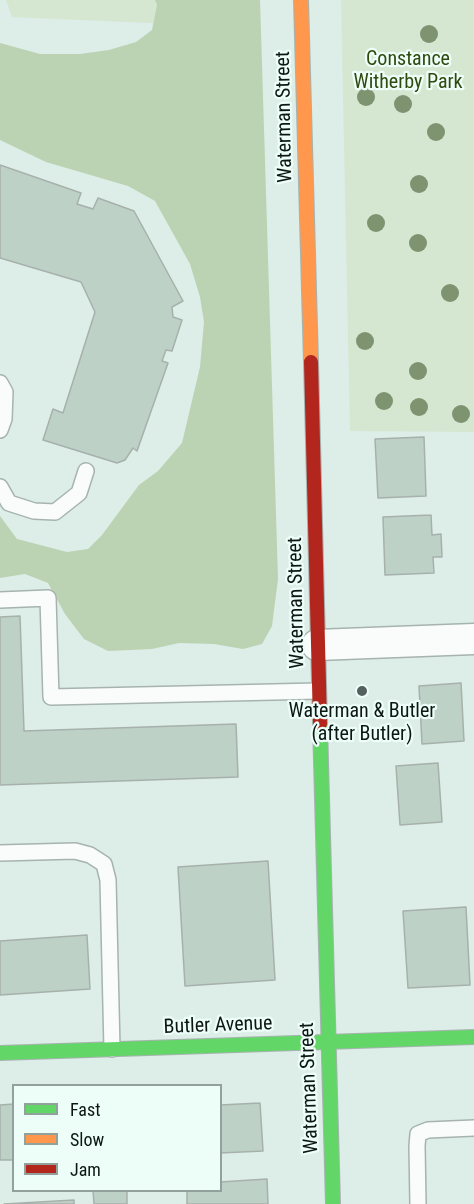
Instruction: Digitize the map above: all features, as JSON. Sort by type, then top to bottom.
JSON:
[{"type":"main road","name":"Waterman Street","points":[[301,0],[333,1204]]},
{"type":"main road","name":"Butler Avenue","points":[[0,1053],[474,1037]]},
{"type":"street","points":[[317,645],[474,639]]},
{"type":"lane","points":[[0,383],[5,392],[4,419],[0,430]]},
{"type":"lane","points":[[0,487],[9,503],[34,511],[55,512],[79,493],[86,471]]},
{"type":"lane","points":[[0,600],[48,598],[51,697],[318,691]]},
{"type":"lane","points":[[0,854],[75,851],[90,855],[104,864],[108,880],[112,1049]]},
{"type":"lane","points":[[418,1204],[418,1134],[428,1130],[474,1128]]},
{"type":"green space","points":[[6,0],[216,0],[217,26],[12,17]]},
{"type":"green space","points":[[155,0],[260,0],[278,579],[272,626],[262,644],[243,649],[214,644],[179,643],[152,649],[108,651],[84,639],[65,614],[48,583],[25,574],[0,578],[0,516],[17,539],[67,552],[88,549],[102,535],[139,485],[158,471],[182,443],[200,367],[204,322],[200,297],[190,264],[155,201],[128,186],[46,162],[0,140],[0,43],[40,54],[80,54],[109,50],[136,42],[152,30],[157,5]]},
{"type":"green space","name":"Constance Witherby Park","points":[[341,0],[474,0],[474,432],[350,431]]},
{"type":"building","points":[[0,165],[81,193],[77,204],[93,209],[98,198],[134,211],[183,301],[172,307],[173,317],[182,320],[172,351],[166,350],[162,361],[168,363],[137,451],[133,448],[125,460],[117,463],[43,440],[53,409],[63,413],[95,312],[81,282],[0,258]]},
{"type":"building","points":[[424,437],[426,496],[378,498],[375,439]]},
{"type":"building","points":[[431,515],[432,535],[441,534],[442,557],[433,557],[434,573],[385,575],[383,517]]},
{"type":"building","points":[[20,616],[24,731],[236,724],[238,777],[0,785],[0,617]]},
{"type":"building","points":[[461,683],[464,741],[422,744],[419,686]]},
{"type":"building","points":[[438,763],[442,822],[400,825],[396,766]]},
{"type":"building","points":[[268,861],[275,980],[185,986],[178,867]]},
{"type":"building","points":[[466,907],[470,985],[408,988],[403,911]]},
{"type":"building","points":[[87,935],[90,989],[0,995],[0,941]]},
{"type":"building","points":[[260,1103],[263,1151],[222,1153],[222,1105]]},
{"type":"building","points":[[12,1104],[12,1160],[0,1160],[0,1105]]},
{"type":"building","points":[[267,1179],[268,1204],[187,1204],[187,1192],[222,1192],[222,1182]]},
{"type":"building","points":[[93,1192],[127,1192],[127,1204],[94,1204]]},
{"type":"building","points":[[74,1200],[74,1204],[4,1204]]},
{"type":"traffic: fast","points":[[320,724],[333,1204]]},
{"type":"traffic: fast","points":[[0,1053],[474,1037]]},
{"type":"traffic: slow","points":[[301,0],[311,362]]},
{"type":"traffic: jam","points":[[311,362],[320,724]]},
{"type":"place","name":"Waterman & Butler (after Butler)","points":[[362,691]]}]
